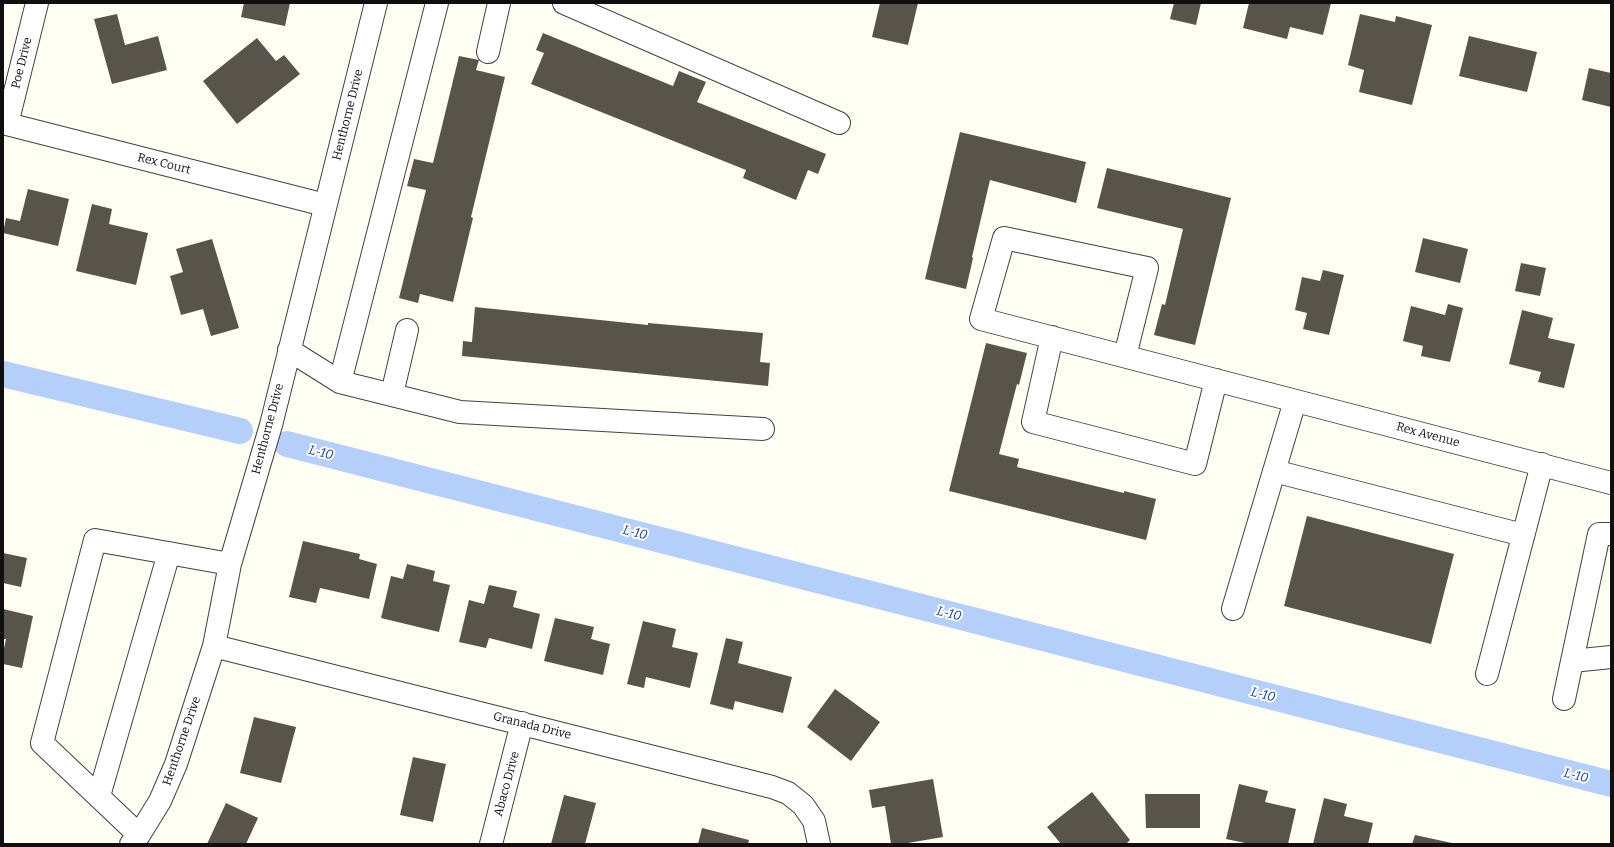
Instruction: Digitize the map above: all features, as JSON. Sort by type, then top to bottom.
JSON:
[{"type":"street","name":"Poe Drive","points":[[5,123],[37,3]]},
{"type":"street","name":"Henthorne Drive","points":[[135,839],[160,801],[176,764],[214,646],[230,564],[271,425],[376,3]]},
{"type":"street","points":[[340,382],[437,3]]},
{"type":"street","points":[[488,52],[499,3]]},
{"type":"street","points":[[564,3],[839,123]]},
{"type":"street","name":"Rex Court","points":[[5,123],[325,205]]},
{"type":"street","name":"Rex Avenue","points":[[1125,356],[1147,268],[1004,238],[981,319],[1611,483]]},
{"type":"street","points":[[392,394],[407,330]]},
{"type":"street","points":[[1052,337],[1033,422],[1195,464],[1216,380]]},
{"type":"street","points":[[289,350],[340,382],[460,412],[763,429]]},
{"type":"street","points":[[1233,610],[1295,401]]},
{"type":"street","points":[[1487,674],[1542,464]]},
{"type":"street","points":[[1274,471],[1523,535]]},
{"type":"street","points":[[1564,699],[1599,534],[1611,534]]},
{"type":"street","points":[[135,839],[99,796],[42,743],[95,540],[230,564]]},
{"type":"street","points":[[99,796],[169,553]]},
{"type":"street","name":"Granada Drive","points":[[214,646],[772,787],[788,794],[803,805],[814,821],[819,844]]},
{"type":"street","points":[[1572,661],[1611,657]]},
{"type":"street","name":"Abaco Drive","points":[[491,844],[522,723]]},
{"type":"building","points":[[244,3],[290,3],[285,26],[241,17]]},
{"type":"building","points":[[880,3],[918,3],[908,45],[872,37]]},
{"type":"building","points":[[1174,3],[1201,3],[1196,25],[1170,19]]},
{"type":"building","points":[[1249,3],[1331,3],[1323,35],[1290,27],[1287,39],[1243,28]]},
{"type":"building","points":[[117,14],[125,45],[158,36],[167,70],[112,84],[94,19]]},
{"type":"building","points":[[1360,14],[1395,22],[1396,16],[1432,25],[1412,105],[1359,92],[1364,70],[1348,65]]},
{"type":"building","points":[[543,33],[673,86],[679,71],[706,82],[697,102],[826,154],[818,174],[808,170],[796,200],[743,178],[746,170],[531,84],[544,53],[536,50]]},
{"type":"building","points":[[1469,36],[1537,52],[1527,92],[1459,76]]},
{"type":"building","points":[[257,38],[276,61],[284,55],[300,74],[237,124],[203,81]]},
{"type":"building","points":[[459,56],[479,60],[476,70],[505,77],[471,217],[473,218],[453,302],[420,294],[418,303],[399,298],[426,190],[407,186],[414,159],[433,163]]},
{"type":"building","points":[[1589,68],[1611,73],[1611,107],[1582,100]]},
{"type":"building","points":[[960,132],[1086,162],[1076,203],[990,180],[966,289],[925,279]]},
{"type":"building","points":[[1107,168],[1231,198],[1195,345],[1154,335],[1162,304],[1165,305],[1183,229],[1097,208]]},
{"type":"building","points":[[28,189],[69,199],[58,246],[3,233],[6,218],[20,221]]},
{"type":"building","points":[[92,204],[112,209],[109,224],[148,233],[136,285],[76,271]]},
{"type":"building","points":[[1423,238],[1468,249],[1460,283],[1415,272]]},
{"type":"building","points":[[212,239],[239,328],[211,336],[203,309],[181,315],[170,276],[183,272],[176,249]]},
{"type":"building","points":[[1521,263],[1546,268],[1540,296],[1515,291]]},
{"type":"building","points":[[1323,270],[1344,275],[1329,335],[1303,329],[1307,313],[1295,310],[1302,277],[1320,281]]},
{"type":"building","points":[[1448,304],[1463,308],[1450,362],[1421,356],[1423,346],[1403,341],[1411,306],[1445,315]]},
{"type":"building","points":[[475,307],[648,325],[648,323],[763,333],[760,362],[770,363],[768,386],[462,356],[463,341],[472,342]]},
{"type":"building","points":[[1522,310],[1553,318],[1548,338],[1575,344],[1564,388],[1538,382],[1541,372],[1509,364]]},
{"type":"building","points":[[986,343],[1027,353],[1019,385],[1017,384],[999,454],[1019,459],[1017,467],[1124,493],[1124,491],[1156,499],[1146,540],[949,491]]},
{"type":"building","points":[[1307,516],[1454,554],[1431,644],[1284,606]]},
{"type":"building","points":[[303,541],[360,554],[359,559],[377,564],[369,599],[320,588],[316,603],[289,597]]},
{"type":"building","points":[[3,553],[27,558],[21,587],[3,583]]},
{"type":"building","points":[[407,564],[435,571],[433,581],[450,585],[439,632],[381,618],[391,576],[403,579]]},
{"type":"building","points":[[489,585],[517,591],[513,607],[540,614],[532,649],[489,638],[486,648],[459,642],[469,600],[484,604]]},
{"type":"building","points":[[3,609],[33,616],[22,668],[3,664],[3,653],[6,639],[3,639]]},
{"type":"building","points":[[555,618],[594,627],[591,639],[610,644],[603,675],[544,661]]},
{"type":"building","points":[[643,621],[676,629],[672,647],[698,653],[690,688],[646,677],[644,688],[627,684]]},
{"type":"building","points":[[726,638],[743,642],[738,663],[792,677],[783,713],[735,701],[733,710],[710,704]]},
{"type":"building","points":[[835,689],[880,722],[851,761],[807,727]]},
{"type":"building","points":[[254,717],[296,727],[281,783],[240,773]]},
{"type":"building","points":[[413,757],[446,764],[433,822],[400,815]]},
{"type":"building","points":[[933,779],[943,837],[902,844],[891,844],[885,806],[872,808],[869,790]]},
{"type":"building","points":[[1239,784],[1268,791],[1265,802],[1296,809],[1288,844],[1250,844],[1226,839]]},
{"type":"building","points":[[1092,792],[1130,840],[1126,844],[1061,844],[1047,827]]},
{"type":"building","points":[[1145,794],[1200,794],[1200,828],[1146,828]]},
{"type":"building","points":[[564,795],[596,803],[585,844],[551,844]]},
{"type":"building","points":[[1324,798],[1347,804],[1344,816],[1373,823],[1368,844],[1313,844]]},
{"type":"building","points":[[226,803],[258,818],[246,844],[207,844]]},
{"type":"building","points":[[702,828],[749,840],[748,844],[698,844]]},
{"type":"building","points":[[1415,835],[1452,843],[1452,844],[1412,844]]},
{"type":"waterway","name":"L-10","points":[[3,374],[240,431]]},
{"type":"waterway","name":"L-10","points":[[287,444],[1611,784]]}]
